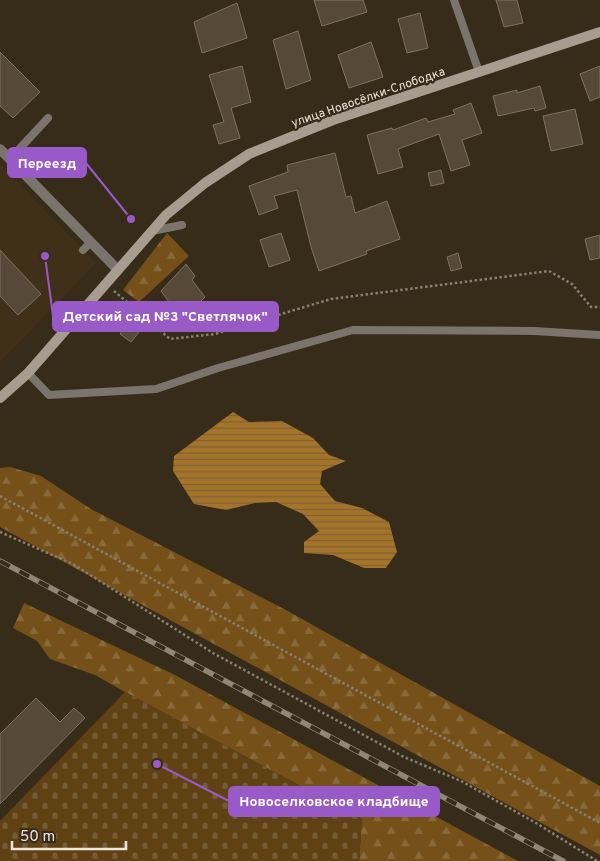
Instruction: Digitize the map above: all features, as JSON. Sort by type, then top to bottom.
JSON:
[{"type":"main road","name":"улица Новосёлки-Слободка","points":[[0,398],[28,373],[166,215],[205,183],[248,154],[333,120],[600,32]]},
{"type":"street","points":[[0,149],[118,270]]},
{"type":"lane","points":[[454,0],[480,72]]},
{"type":"lane","points":[[10,159],[48,118]]},
{"type":"lane","points":[[152,232],[182,225]]},
{"type":"lane","points":[[83,250],[91,242]]},
{"type":"lane","points":[[28,373],[49,395],[156,389],[218,368],[353,330],[534,331],[600,334]]},
{"type":"path","points":[[106,284],[170,339],[215,334],[331,299],[549,271],[572,284],[591,307],[600,307]]},
{"type":"path","points":[[0,496],[600,823]]},
{"type":"path","points":[[0,532],[73,564],[213,653],[404,757],[461,781],[597,861]]},
{"type":"shaded area","points":[[0,164],[96,263],[0,362]]},
{"type":"shaded area","points":[[233,412],[249,422],[282,421],[313,438],[329,455],[346,461],[322,471],[320,484],[335,501],[362,508],[389,522],[397,552],[386,568],[364,568],[333,555],[304,553],[304,542],[319,531],[303,514],[276,502],[255,503],[226,510],[194,504],[173,471],[174,456]]},
{"type":"green space","points":[[167,233],[189,256],[139,302],[123,290]]},
{"type":"green space","points":[[10,467],[41,476],[91,509],[286,610],[600,786],[600,855],[0,527],[0,468]]},
{"type":"green space","points":[[24,603],[175,675],[518,861],[359,861],[362,819],[95,675],[50,659],[37,641],[13,628]]},
{"type":"green space","points":[[125,692],[362,819],[359,861],[0,861],[0,821]]},
{"type":"building","points":[[314,0],[363,0],[367,12],[322,26]]},
{"type":"building","points":[[496,0],[517,0],[523,23],[504,27]]},
{"type":"building","points":[[237,3],[247,38],[202,53],[194,22]]},
{"type":"building","points":[[420,13],[428,48],[407,53],[398,19]]},
{"type":"building","points":[[298,31],[311,80],[286,89],[273,40]]},
{"type":"building","points":[[371,42],[383,77],[349,88],[338,55]]},
{"type":"building","points":[[0,52],[40,92],[13,118],[0,106]]},
{"type":"building","points":[[242,66],[251,102],[231,108],[240,138],[219,144],[213,125],[224,122],[209,75]]},
{"type":"building","points":[[600,66],[600,97],[590,101],[580,74]]},
{"type":"building","points":[[540,86],[546,108],[535,111],[534,108],[498,116],[493,96],[517,90],[517,93]]},
{"type":"building","points":[[471,103],[482,133],[462,140],[470,165],[451,171],[439,134],[398,149],[403,167],[378,174],[367,135],[392,128],[393,130],[426,118],[428,122],[455,114],[453,110]]},
{"type":"building","points":[[575,109],[583,144],[551,151],[543,116]]},
{"type":"building","points":[[335,153],[346,197],[351,196],[355,213],[387,201],[400,239],[366,251],[367,254],[319,271],[297,190],[274,196],[278,208],[259,215],[249,186],[288,172],[287,165]]},
{"type":"building","points":[[441,170],[444,183],[431,186],[428,173]]},
{"type":"building","points":[[281,233],[290,260],[269,267],[260,240]]},
{"type":"building","points":[[600,235],[600,258],[590,260],[585,239]]},
{"type":"building","points":[[0,250],[41,294],[18,315],[0,296]]},
{"type":"building","points":[[458,253],[462,268],[451,271],[447,257]]},
{"type":"building","points":[[186,264],[195,276],[192,280],[205,297],[182,320],[161,291]]},
{"type":"building","points":[[128,323],[139,332],[131,342],[120,334]]},
{"type":"building","points":[[36,698],[60,722],[74,708],[85,718],[0,804],[0,734]]},
{"type":"railway","points":[[0,561],[563,861]]},
{"type":"place","name":"Переезд","points":[[131,219]]},
{"type":"place","name":"Детский сад №3 \"Светлячок\"","points":[[45,256]]},
{"type":"place","name":"Новоселковское кладбище","points":[[157,764]]}]
